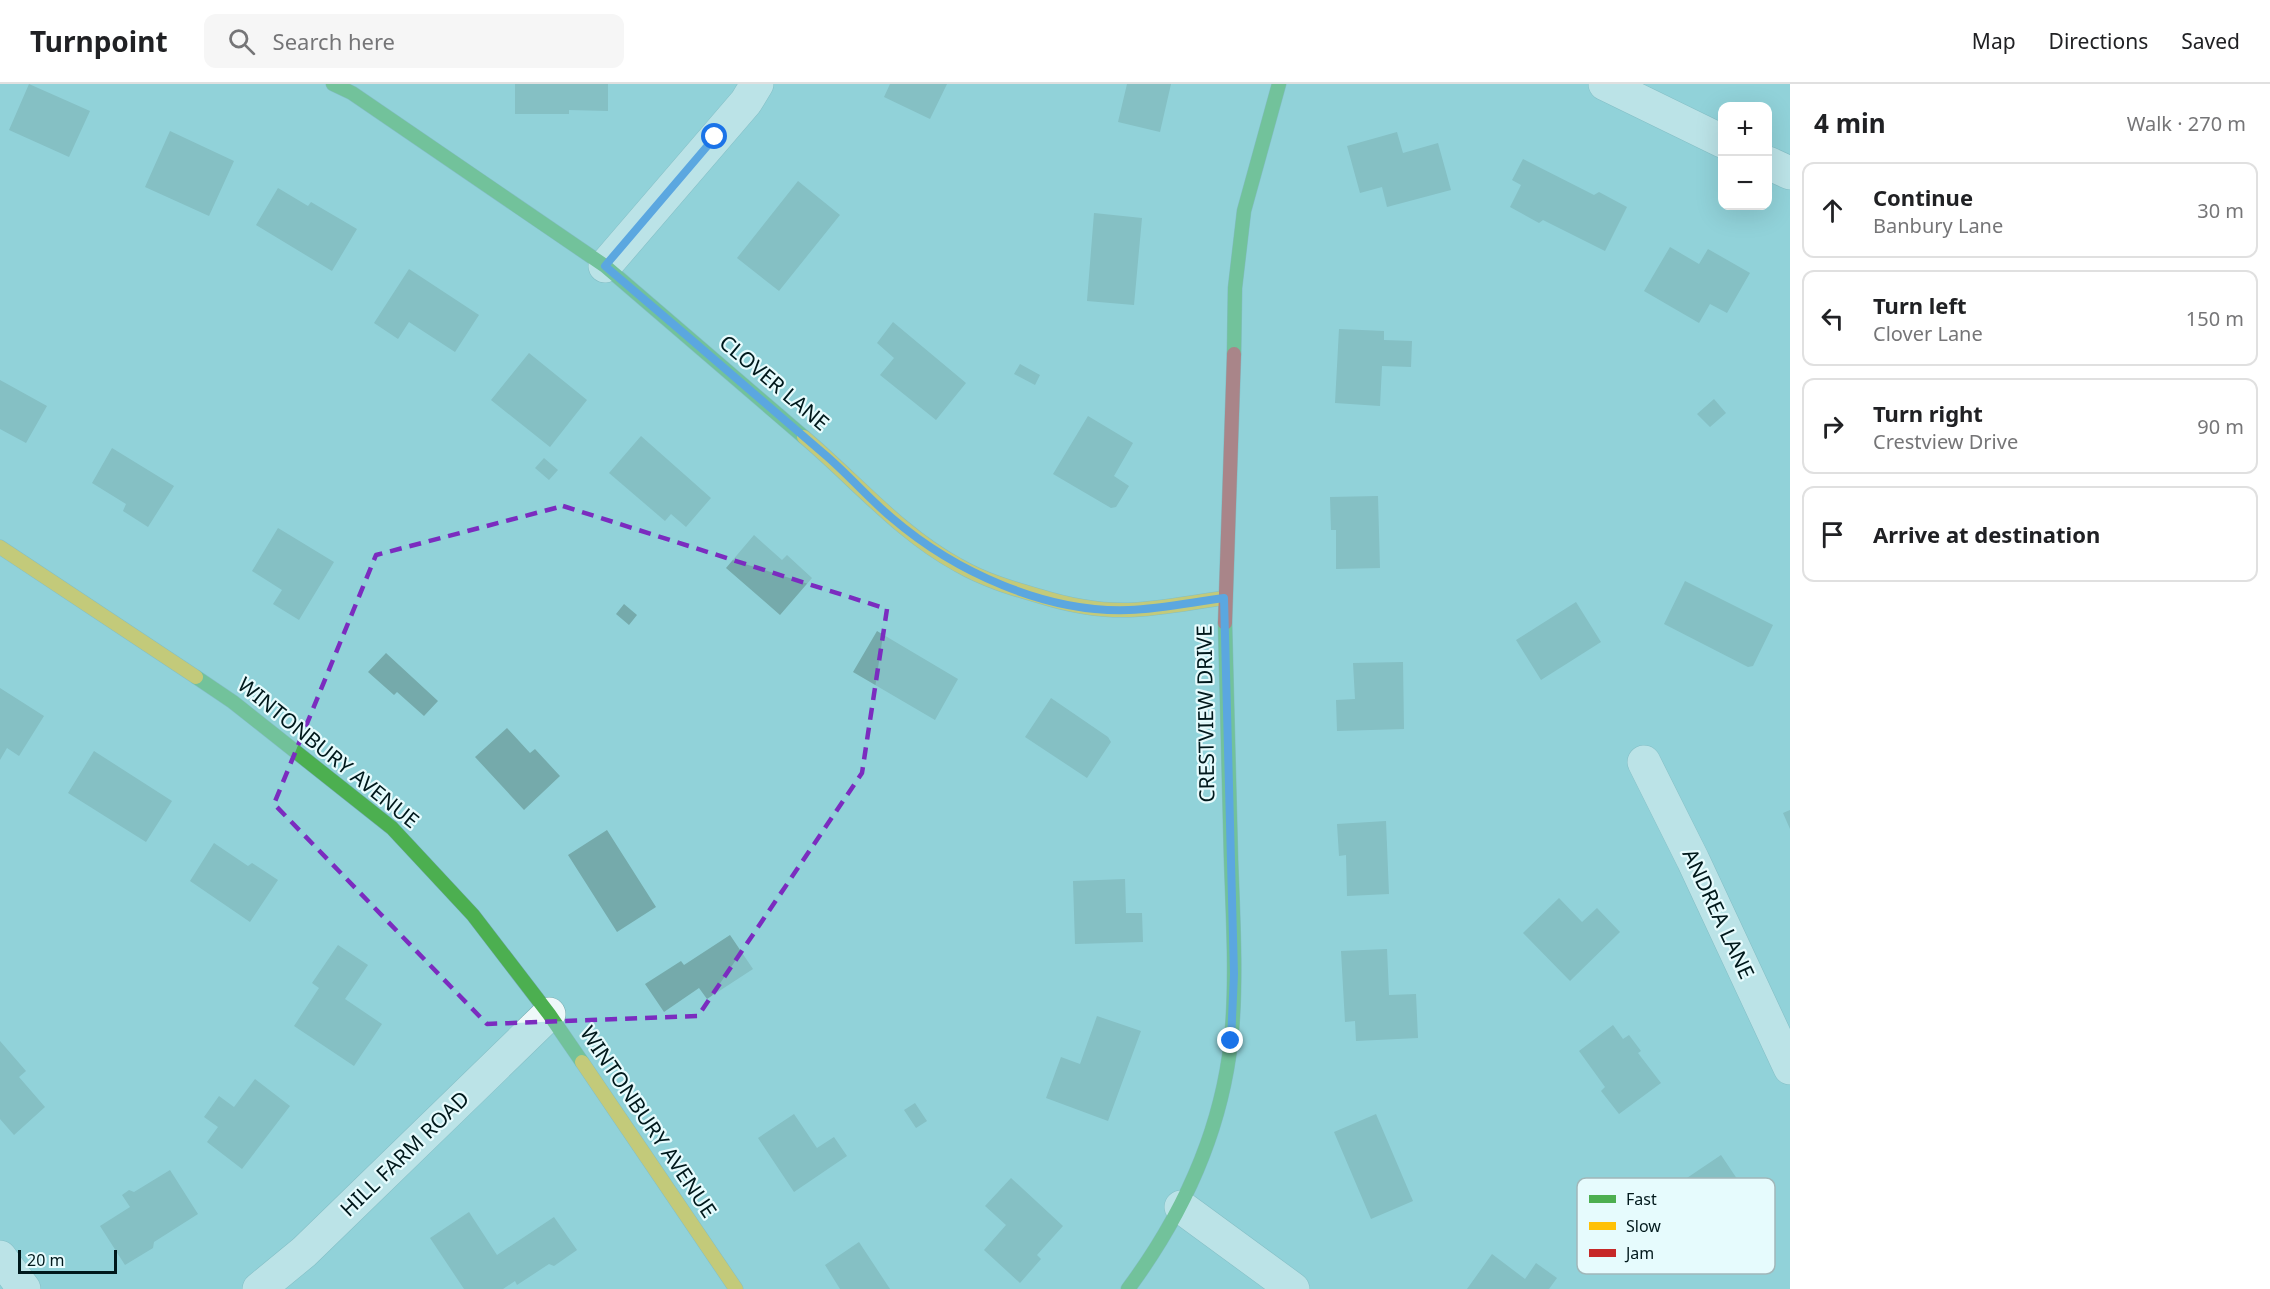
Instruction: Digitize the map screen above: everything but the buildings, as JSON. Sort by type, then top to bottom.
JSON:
[{"type":"street","name":"CLOVER LANE","points":[[333,84],[352,93],[605,266],[830,459],[892,518],[959,566],[1000,585],[1062,603],[1101,609],[1130,610],[1224,598]]},
{"type":"street","points":[[605,266],[746,102],[757,84]]},
{"type":"street","name":"CRESTVIEW DRIVE","points":[[1128,1289],[1156,1251],[1195,1178],[1210,1136],[1231,1041],[1234,974],[1224,598],[1233,404],[1235,288],[1244,211],[1279,84]]},
{"type":"street","points":[[1605,84],[1718,139]]},
{"type":"street","points":[[1772,164],[1790,173]]},
{"type":"street","name":"WINTONBURY AVENUE","points":[[0,548],[233,702],[392,828],[473,915],[549,1014],[736,1289]]},
{"type":"street","name":"ANDREA LANE","points":[[1644,762],[1694,860],[1790,1068]]},
{"type":"street","name":"HILL FARM ROAD","points":[[259,1289],[303,1252],[549,1014]]},
{"type":"street","points":[[1181,1207],[1293,1289]]},
{"type":"street","points":[[0,1257],[24,1289]]},
{"type":"highlighted area","points":[[563,506],[887,609],[862,773],[698,1016],[487,1024],[274,804],[376,555]]},
{"type":"traffic: fast","points":[[333,84],[352,93],[605,266],[804,437]]},
{"type":"traffic: fast","points":[[1234,354],[1235,288],[1244,211],[1279,84]]},
{"type":"traffic: fast","points":[[1128,1289],[1165,1232],[1196,1172],[1218,1108],[1231,1041],[1234,950],[1225,623]]},
{"type":"traffic: fast","points":[[196,677],[233,702],[392,828],[473,915],[549,1014],[582,1062]]},
{"type":"traffic: slow","points":[[804,437],[916,538],[958,565],[988,579],[1061,602],[1106,610],[1153,608],[1224,598]]},
{"type":"traffic: slow","points":[[0,547],[196,677]]},
{"type":"traffic: slow","points":[[582,1062],[736,1289]]},
{"type":"traffic: jam","points":[[1225,623],[1234,354]]},
{"type":"route","points":[[715,137],[605,266],[830,459],[892,518],[959,566],[1000,585],[1062,603],[1101,609],[1130,610],[1224,598],[1234,974],[1231,1041]]}]
